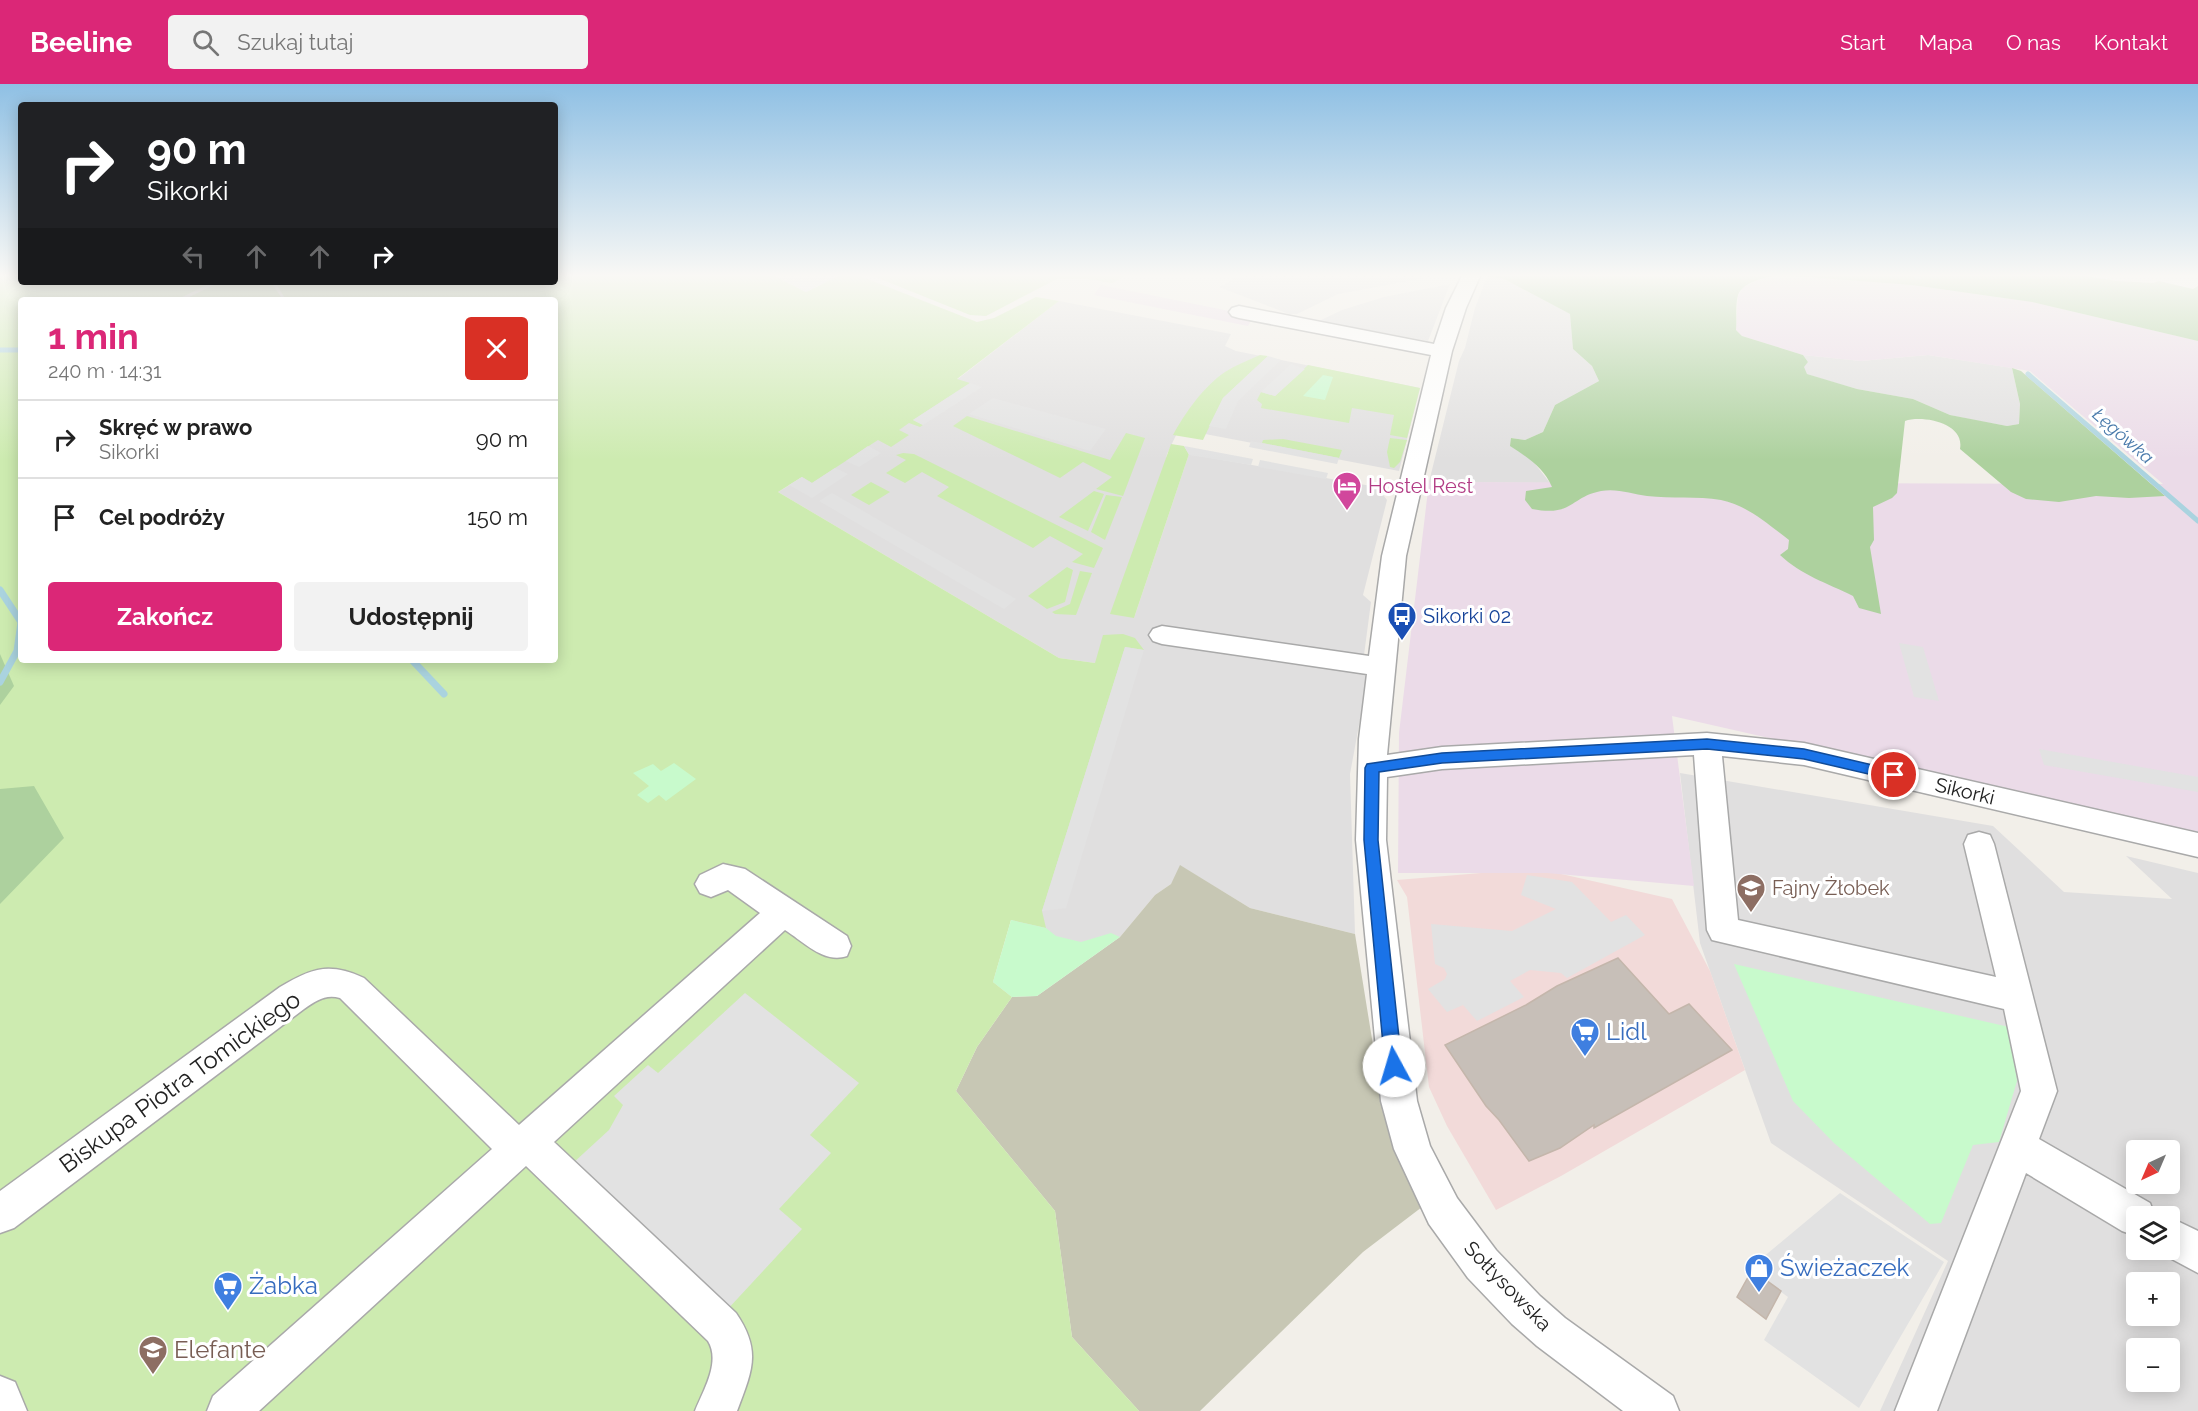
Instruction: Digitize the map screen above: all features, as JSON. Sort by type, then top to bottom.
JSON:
[{"type":"street","points":[[1364,336],[1442,351]]},
{"type":"street","name":"Sołtysowska","points":[[1447,336],[1394,556],[1372,768],[1371,840],[1394,1066],[1406,1129],[1421,1170],[1443,1211],[1482,1264],[1503,1287],[1570,1347],[1658,1411]]},
{"type":"street","points":[[1162,635],[1381,667]]},
{"type":"street","points":[[1707,744],[1723,930],[2018,997]]},
{"type":"street","name":"Sikorki","points":[[1372,768],[1442,758],[1707,744],[1804,754],[2198,845]]},
{"type":"street","points":[[1916,1411],[2039,1091],[1979,844]]},
{"type":"street","points":[[711,884],[723,877],[734,878],[835,946]]},
{"type":"street","points":[[228,1411],[784,911]]},
{"type":"street","name":"Biskupa Piotra Tomickiego","points":[[0,1214],[292,998],[324,982],[342,983],[352,988],[503,1136],[544,1156],[722,1327],[732,1341],[734,1351],[733,1364],[716,1411]]},
{"type":"street","points":[[2019,1148],[2126,1211]]},
{"type":"street","points":[[2180,1242],[2198,1253]]},
{"type":"street","points":[[0,1397],[6,1411]]},
{"type":"shaded area","points":[[1014,336],[1230,336],[1225,346],[1236,351],[1420,388],[1399,471],[1179,429],[1167,454],[1134,618],[1189,454],[1377,487],[1387,500],[1363,595],[1371,602],[1364,655],[1368,676],[1350,774],[1355,934],[1250,908],[1181,866],[1171,884],[1155,895],[1120,937],[1012,997],[993,982],[1095,663],[1059,658],[778,492],[928,402]]},
{"type":"shaded area","points":[[1400,336],[1430,336],[1428,341]]},
{"type":"shaded area","points":[[1468,336],[1572,336],[1573,349],[1592,366],[1599,381],[1555,405],[1543,432],[1525,440],[1511,438],[1511,446],[1532,460],[1550,483],[1429,482],[1459,361]]},
{"type":"shaded area","points":[[1742,336],[2176,336],[2198,341],[2198,835],[1672,716],[1694,886],[1547,873],[1398,873],[1399,733],[1429,482],[2163,484],[2030,371],[1928,355],[1861,361],[1803,355]]},
{"type":"shaded area","points":[[1803,355],[1861,361],[1928,355],[2012,368],[2020,404],[2019,424],[2007,426],[1950,415],[1913,399],[1857,389],[1819,378],[1807,374],[1803,367],[1808,362]]},
{"type":"shaded area","points":[[1268,356],[1281,360],[1238,401],[1226,429],[1209,426],[1223,398]]},
{"type":"shaded area","points":[[1291,364],[1305,369],[1275,396],[1261,392]]},
{"type":"shaded area","points":[[970,383],[982,387],[923,425],[913,420]]},
{"type":"shaded area","points":[[993,398],[1106,429],[1090,451],[969,414]]},
{"type":"shaded area","points":[[1251,441],[1339,458],[1337,464],[1249,447]]},
{"type":"shaded area","points":[[868,446],[881,453],[859,467],[846,461]]},
{"type":"shaded area","points":[[1184,446],[1253,459],[1251,465],[1189,455]]},
{"type":"shaded area","points":[[1260,460],[1328,473],[1326,479],[1258,467]]},
{"type":"shaded area","points":[[835,468],[848,474],[812,498],[789,485],[802,477],[812,483]]},
{"type":"shaded area","points":[[832,493],[1016,599],[1004,609],[819,501]]},
{"type":"shaded area","points":[[1899,643],[1923,647],[1939,701],[1914,697]]},
{"type":"shaded area","points":[[1125,647],[1144,650],[1066,908],[1042,911]]},
{"type":"shaded area","points":[[2039,749],[2198,777],[2198,792],[2044,765]]},
{"type":"shaded area","points":[[1680,773],[1993,826],[2064,892],[2172,899],[2126,856],[2198,873],[2198,1411],[1880,1411],[1948,1261],[1771,1143],[1700,943]]},
{"type":"shaded area","points":[[1180,865],[1250,908],[1355,934],[1378,1076],[1389,1126],[1422,1207],[1363,1252],[1200,1411],[1139,1411],[1072,1337],[1055,1211],[956,1091],[977,1047],[1012,997],[1037,996],[1120,937],[1155,895],[1171,884]]},
{"type":"shaded area","points":[[1493,872],[1557,873],[1672,899],[1710,971],[1745,1070],[1561,1176],[1496,1210],[1447,1126],[1429,1087],[1407,897],[1397,880]]},
{"type":"shaded area","points":[[1527,875],[1572,882],[1611,922],[1626,915],[1645,935],[1567,978],[1561,973],[1530,970],[1510,981],[1524,997],[1477,1021],[1463,1005],[1447,1012],[1428,989],[1445,979],[1447,974],[1444,968],[1435,964],[1431,924],[1512,931],[1556,909],[1521,895]]},
{"type":"shaded area","points":[[745,993],[859,1083],[810,1135],[831,1153],[779,1209],[802,1229],[726,1311],[572,1164],[609,1130],[623,1105],[614,1096],[648,1065],[658,1073]]},
{"type":"shaded area","points":[[1840,1193],[1944,1262],[1859,1408],[1764,1340],[1788,1297],[1749,1269]]},
{"type":"green space","points":[[0,336],[18,336],[18,663],[558,663],[558,336],[1013,336],[957,379],[970,383],[913,420],[923,425],[920,427],[909,423],[899,430],[909,435],[891,447],[878,440],[812,483],[802,477],[778,492],[1059,658],[1095,663],[1103,635],[1123,634],[1135,638],[1144,650],[1125,647],[1042,911],[1046,928],[1011,920],[993,982],[1012,997],[977,1047],[956,1091],[1055,1211],[1072,1337],[1139,1411],[0,1411]]},
{"type":"green space","points":[[1572,336],[1742,336],[1803,355],[1808,362],[1804,367],[1807,374],[1857,389],[1913,399],[1950,415],[2007,426],[2019,424],[2020,404],[2012,368],[2021,371],[2165,496],[2129,498],[2096,496],[2059,502],[2026,499],[2011,492],[1960,449],[1960,440],[1950,427],[1932,420],[1905,421],[1897,493],[1873,507],[1874,540],[1870,547],[1881,614],[1859,608],[1853,596],[1805,573],[1788,562],[1780,555],[1788,549],[1789,540],[1757,516],[1731,503],[1712,499],[1656,497],[1607,490],[1583,497],[1564,508],[1545,511],[1532,509],[1525,500],[1526,491],[1552,487],[1540,469],[1510,446],[1511,438],[1525,440],[1543,432],[1555,405],[1599,381],[1592,366],[1573,349]]},
{"type":"green space","points":[[2176,336],[2198,336],[2198,341]]},
{"type":"green space","points":[[1260,355],[1268,356],[1223,398],[1203,440],[1173,435],[1202,392],[1217,378],[1229,369]]},
{"type":"green space","points":[[1308,365],[1420,388],[1407,438],[1390,435],[1394,415],[1352,408],[1349,423],[1261,408],[1262,404],[1257,400],[1261,392],[1275,396]]},
{"type":"green space","points":[[1323,375],[1333,377],[1325,400],[1303,396]]},
{"type":"green space","points":[[967,416],[1110,460],[1126,433],[1145,438],[1123,496],[1096,489],[1112,477],[1083,462],[1060,478],[953,426]]},
{"type":"green space","points":[[1390,438],[1407,440],[1400,462],[1394,468],[1390,467],[1387,452]]},
{"type":"green space","points":[[1283,439],[1342,450],[1339,458],[1262,443],[1263,440]]},
{"type":"green space","points":[[1171,444],[1184,446],[1189,454],[1134,618],[1110,614]]},
{"type":"green space","points":[[914,454],[1103,548],[1094,568],[1072,562],[1083,554],[1050,536],[1033,548],[937,496],[949,487],[922,472],[905,483],[886,473],[906,460],[896,455]]},
{"type":"green space","points":[[871,482],[890,492],[869,505],[851,495]]},
{"type":"green space","points":[[1094,491],[1104,494],[1088,531],[1059,517]]},
{"type":"green space","points":[[1106,495],[1122,497],[1105,540],[1091,532]]},
{"type":"green space","points":[[1067,567],[1073,570],[1065,602],[1047,609],[1028,596]]},
{"type":"green space","points":[[1080,571],[1092,573],[1076,615],[1055,614],[1052,612],[1070,604]]},
{"type":"green space","points":[[0,654],[14,686],[0,705]]},
{"type":"green space","points":[[674,763],[696,779],[666,801],[659,795],[648,803],[637,795],[649,786],[633,773],[653,764],[661,771]]},
{"type":"green space","points":[[34,786],[64,838],[0,904],[0,789]]},
{"type":"green space","points":[[1011,920],[1046,928],[1056,936],[1081,942],[1111,933],[1120,937],[1037,996],[1012,997],[993,982]]},
{"type":"green space","points":[[1734,964],[2009,1027],[2017,1081],[1999,1142],[1973,1145],[1941,1223],[1930,1224],[1834,1143],[1793,1101]]},
{"type":"building","name":"Lidl","points":[[1618,958],[1669,1014],[1689,1004],[1732,1050],[1594,1128],[1594,1125],[1560,1148],[1529,1161],[1486,1106],[1445,1045],[1526,1005],[1557,986]]},
{"type":"building","name":"Świeżaczek","points":[[1752,1270],[1781,1291],[1766,1319],[1737,1297]]},
{"type":"waterway","points":[[0,350],[18,350]]},
{"type":"waterway","name":"Łęgówka","points":[[2028,374],[2198,521]]},
{"type":"waterway","points":[[0,590],[18,617]]},
{"type":"waterway","points":[[0,682],[17,651],[18,644]]},
{"type":"waterway","points":[[415,663],[444,694]]},
{"type":"place","name":"Hostel Rest","points":[[1347,512]]},
{"type":"place","name":"Sikorki 02","points":[[1402,642]]},
{"type":"place","name":"Fajny Żłobek","points":[[1751,914]]},
{"type":"place","name":"Lidl","points":[[1585,1058]]},
{"type":"place","name":"Świeżaczek","points":[[1759,1294]]},
{"type":"place","name":"Żabka","points":[[228,1312]]},
{"type":"place","name":"Elefante","points":[[153,1376]]},
{"type":"route","points":[[1394,1066],[1371,840],[1372,768],[1442,758],[1707,744],[1804,754],[1894,775]]}]
